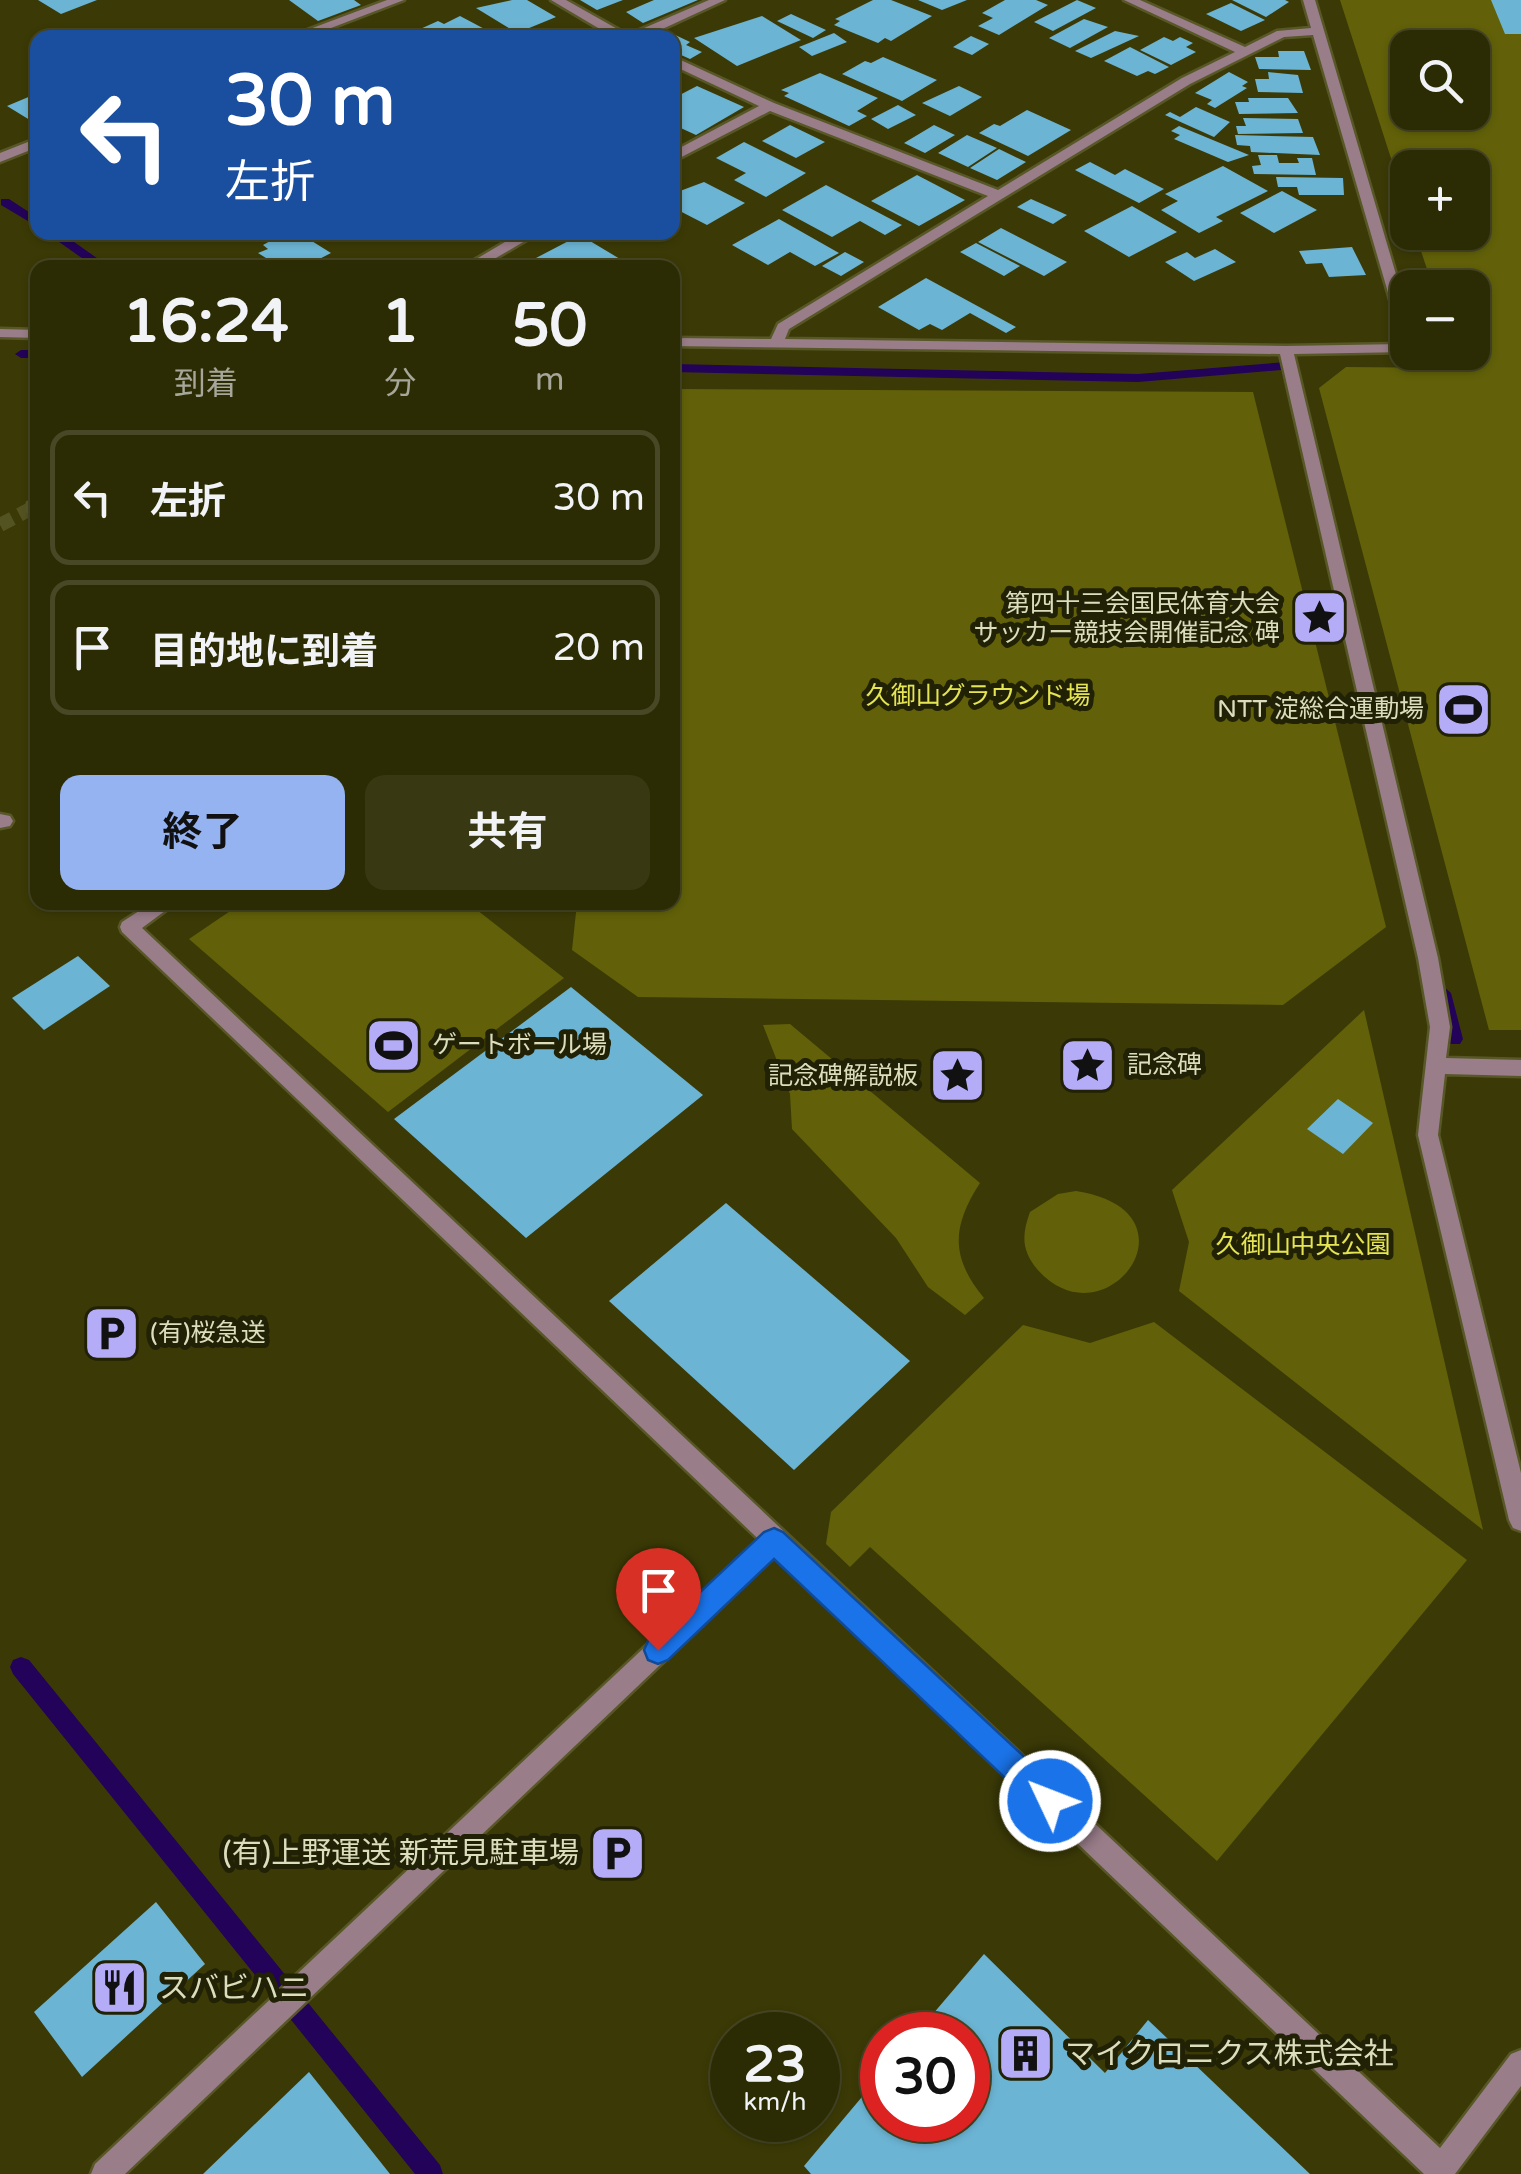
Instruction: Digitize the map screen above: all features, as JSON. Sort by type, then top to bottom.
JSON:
[{"type":"street","points":[[314,30],[398,0]]},
{"type":"street","points":[[558,0],[613,30]]},
{"type":"street","points":[[647,30],[719,0]]},
{"type":"street","points":[[1130,0],[1245,52]]},
{"type":"street","points":[[1309,0],[1390,281]]},
{"type":"street","points":[[777,342],[783,328],[1186,81],[1281,34],[1318,31]]},
{"type":"street","points":[[680,64],[770,106],[1001,196]]},
{"type":"street","points":[[680,154],[770,106]]},
{"type":"street","points":[[0,158],[30,145]]},
{"type":"street","points":[[482,260],[519,240]]},
{"type":"street","points":[[0,333],[30,334]]},
{"type":"street","points":[[680,342],[1286,350],[1390,345]]},
{"type":"street","points":[[1286,350],[1428,958],[1440,1027],[1428,1135],[1521,1520]]},
{"type":"street","points":[[156,910],[130,927],[1440,2172],[1521,2064]]},
{"type":"street","points":[[1437,1066],[1521,1068]]},
{"type":"street","points":[[105,2174],[774,1541]]},
{"type":"green space","name":"NTT 淀総合運動場","points":[[1340,0],[1521,0],[1521,1030],[1489,1030],[1319,388],[1346,367],[1490,370],[1490,270],[1427,270],[1421,250],[1490,250],[1490,150],[1390,150],[1390,155]]},
{"type":"green space","name":"久御山グラウンド場","points":[[680,389],[1253,392],[1386,927],[1283,1005],[638,997],[572,950],[576,910],[680,910]]},
{"type":"green space","name":"ゲートボール場","points":[[232,910],[477,910],[564,978],[388,1112],[189,939]]},
{"type":"green space","name":"久御山中央公園","points":[[1364,1010],[1483,1530],[1179,1291],[1189,1242],[1172,1190]]},
{"type":"green space","points":[[790,1024],[980,1183],[964,1213],[959,1241],[965,1269],[984,1298],[965,1315],[928,1287],[896,1238],[792,1129],[790,1094],[763,1025]]},
{"type":"green space","points":[[1076,1191],[1114,1203],[1134,1223],[1139,1245],[1131,1267],[1114,1284],[1090,1293],[1064,1289],[1037,1269],[1024,1242],[1030,1212],[1058,1194]]},
{"type":"green space","points":[[1154,1322],[1467,1560],[1217,1861],[870,1547],[850,1567],[826,1544],[831,1512],[1023,1325],[1090,1343]]},
{"type":"building","points":[[38,0],[97,0],[61,14]]},
{"type":"building","points":[[289,0],[354,0],[361,5],[318,21]]},
{"type":"building","points":[[527,0],[556,17],[524,30],[512,30],[476,8]]},
{"type":"building","points":[[580,0],[623,0],[597,10]]},
{"type":"building","points":[[654,0],[698,0],[643,23],[626,12]]},
{"type":"building","points":[[873,0],[891,0],[932,16],[891,41],[885,38],[878,43],[834,25],[840,21],[835,19]]},
{"type":"building","points":[[918,0],[967,0],[942,10]]},
{"type":"building","points":[[1005,0],[1036,0],[1048,5],[999,35],[978,26],[993,18],[982,13]]},
{"type":"building","points":[[1077,0],[1096,8],[1053,31],[1034,22]]},
{"type":"building","points":[[1232,0],[1285,0],[1289,2],[1266,17]]},
{"type":"building","points":[[1491,0],[1521,0],[1521,34],[1505,34]]},
{"type":"building","points":[[1231,3],[1265,20],[1241,31],[1206,14]]},
{"type":"building","points":[[791,14],[826,30],[813,38],[777,21]]},
{"type":"building","points":[[460,16],[486,30],[418,30],[438,21],[444,24]]},
{"type":"building","points":[[762,16],[801,40],[737,66],[694,38]]},
{"type":"building","points":[[1084,19],[1108,27],[1070,48],[1049,38]]},
{"type":"building","points":[[1115,31],[1139,36],[1091,58],[1075,51]]},
{"type":"building","points":[[834,33],[847,42],[812,56],[799,47]]},
{"type":"building","points":[[971,36],[989,44],[972,55],[953,47]]},
{"type":"building","points":[[680,37],[690,42],[686,45],[702,52],[690,59],[680,55]]},
{"type":"building","points":[[1164,37],[1173,41],[1180,37],[1193,43],[1186,47],[1196,52],[1171,65],[1140,50]]},
{"type":"building","points":[[1130,47],[1169,67],[1137,76],[1104,61]]},
{"type":"building","points":[[1278,51],[1304,51],[1311,70],[1259,69],[1255,57],[1279,57]]},
{"type":"building","points":[[883,57],[937,80],[902,101],[842,74],[865,61],[871,63]]},
{"type":"building","points":[[1229,72],[1248,82],[1242,86],[1247,88],[1215,108],[1207,104],[1212,100],[1195,93]]},
{"type":"building","points":[[1268,72],[1298,75],[1303,93],[1258,92],[1255,79],[1269,79]]},
{"type":"building","points":[[820,73],[878,98],[857,111],[867,116],[849,126],[784,96],[789,93],[781,90]]},
{"type":"building","points":[[697,86],[744,107],[696,135],[680,128],[680,95]]},
{"type":"building","points":[[959,86],[982,97],[950,116],[922,103]]},
{"type":"building","points":[[30,96],[30,120],[7,106]]},
{"type":"building","points":[[1248,98],[1288,98],[1298,113],[1239,114],[1235,102],[1249,102]]},
{"type":"building","points":[[898,105],[916,115],[888,129],[871,119]]},
{"type":"building","points":[[1196,107],[1230,122],[1214,137],[1165,115],[1170,112],[1180,117]]},
{"type":"building","points":[[1027,110],[1071,130],[1028,156],[979,133],[994,124],[1000,126]]},
{"type":"building","points":[[1243,118],[1298,119],[1303,133],[1238,134],[1236,126],[1246,126]]},
{"type":"building","points":[[790,125],[825,142],[796,158],[762,141]]},
{"type":"building","points":[[934,125],[955,135],[925,153],[904,143]]},
{"type":"building","points":[[1179,126],[1249,155],[1228,162],[1174,139],[1180,135],[1171,131]]},
{"type":"building","points":[[967,135],[997,148],[968,167],[938,153]]},
{"type":"building","points":[[1235,135],[1313,137],[1320,155],[1251,152],[1250,146],[1237,145]]},
{"type":"building","points":[[744,142],[806,173],[766,197],[734,180],[746,173],[716,158]]},
{"type":"building","points":[[999,149],[1026,162],[997,180],[970,168]]},
{"type":"building","points":[[1258,155],[1277,155],[1279,163],[1312,158],[1316,175],[1254,174],[1252,166],[1261,165]]},
{"type":"building","points":[[1090,162],[1115,175],[1125,169],[1164,189],[1139,203],[1075,170]]},
{"type":"building","points":[[1223,166],[1268,191],[1216,217],[1223,221],[1199,233],[1161,210],[1178,201],[1165,194]]},
{"type":"building","points":[[917,175],[965,200],[919,226],[871,201]]},
{"type":"building","points":[[1276,177],[1343,178],[1344,195],[1299,195],[1297,187],[1278,187]]},
{"type":"building","points":[[704,182],[745,203],[707,225],[680,211],[680,191]]},
{"type":"building","points":[[826,185],[902,225],[885,235],[860,221],[832,237],[782,210]]},
{"type":"building","points":[[1282,191],[1317,210],[1274,233],[1240,213]]},
{"type":"building","points":[[1031,199],[1067,215],[1053,224],[1017,207]]},
{"type":"building","points":[[1132,206],[1177,232],[1129,257],[1084,231]]},
{"type":"building","points":[[779,219],[839,253],[815,266],[790,252],[768,265],[732,245]]},
{"type":"building","points":[[1001,228],[1067,262],[1044,276],[978,242]]},
{"type":"building","points":[[272,240],[310,240],[331,253],[317,260],[269,260],[258,253],[268,249],[263,245]]},
{"type":"building","points":[[570,240],[588,240],[622,260],[539,260],[536,258]]},
{"type":"building","points":[[976,243],[1020,266],[1004,276],[960,252]]},
{"type":"building","points":[[1352,247],[1366,275],[1329,277],[1322,263],[1306,264],[1299,251]]},
{"type":"building","points":[[1215,249],[1236,262],[1194,281],[1165,262],[1187,252],[1195,258]]},
{"type":"building","points":[[845,252],[864,262],[841,276],[822,266]]},
{"type":"building","points":[[926,278],[1016,327],[1006,333],[970,313],[942,330],[930,324],[919,330],[878,307]]},
{"type":"building","points":[[78,956],[110,986],[44,1030],[12,998]]},
{"type":"building","points":[[571,987],[703,1095],[526,1238],[394,1119]]},
{"type":"building","points":[[1338,1099],[1373,1123],[1343,1154],[1307,1129]]},
{"type":"building","points":[[726,1203],[910,1361],[794,1470],[609,1301]]},
{"type":"building","name":"スバビハニ","points":[[156,1902],[205,1964],[82,2077],[34,2012]]},
{"type":"building","name":"マイクロニクス株式会社","points":[[984,1954],[1105,2073],[1148,2020],[1310,2174],[811,2174],[804,2166],[824,2142],[840,2142],[840,2123],[860,2099],[860,2142],[990,2142],[990,2012],[935,2012]]},
{"type":"building","points":[[309,2072],[390,2174],[203,2174]]},
{"type":"waterway","points":[[5,202],[30,219]]},
{"type":"waterway","points":[[63,240],[93,260]]},
{"type":"waterway","points":[[21,354],[30,354]]},
{"type":"waterway","points":[[680,368],[1138,378],[1286,366],[1291,386]]},
{"type":"waterway","points":[[1443,993],[1454,1039]]},
{"type":"waterway","points":[[21,1667],[431,2174]]},
{"type":"tunnel","points":[[0,525],[30,509]]},
{"type":"place","name":"第四十三会国民体育大会 サッカー競技会開催記念 碑","points":[[1319,618]]},
{"type":"place","name":"NTT 淀総合運動場","points":[[1463,709]]},
{"type":"place","name":"ゲートボール場","points":[[393,1045]]},
{"type":"place","name":"記念碑","points":[[1088,1065]]},
{"type":"place","name":"記念碑解説板","points":[[957,1076]]},
{"type":"place","name":"(有)桜急送","points":[[111,1333]]},
{"type":"place","name":"(有)上野運送 新荒見駐車場","points":[[618,1853]]},
{"type":"place","name":"スバビハニ","points":[[120,1988]]},
{"type":"place","name":"マイクロニクス株式会社","points":[[1026,2054]]},
{"type":"route","points":[[658,1650],[774,1541],[1050,1801]]}]
